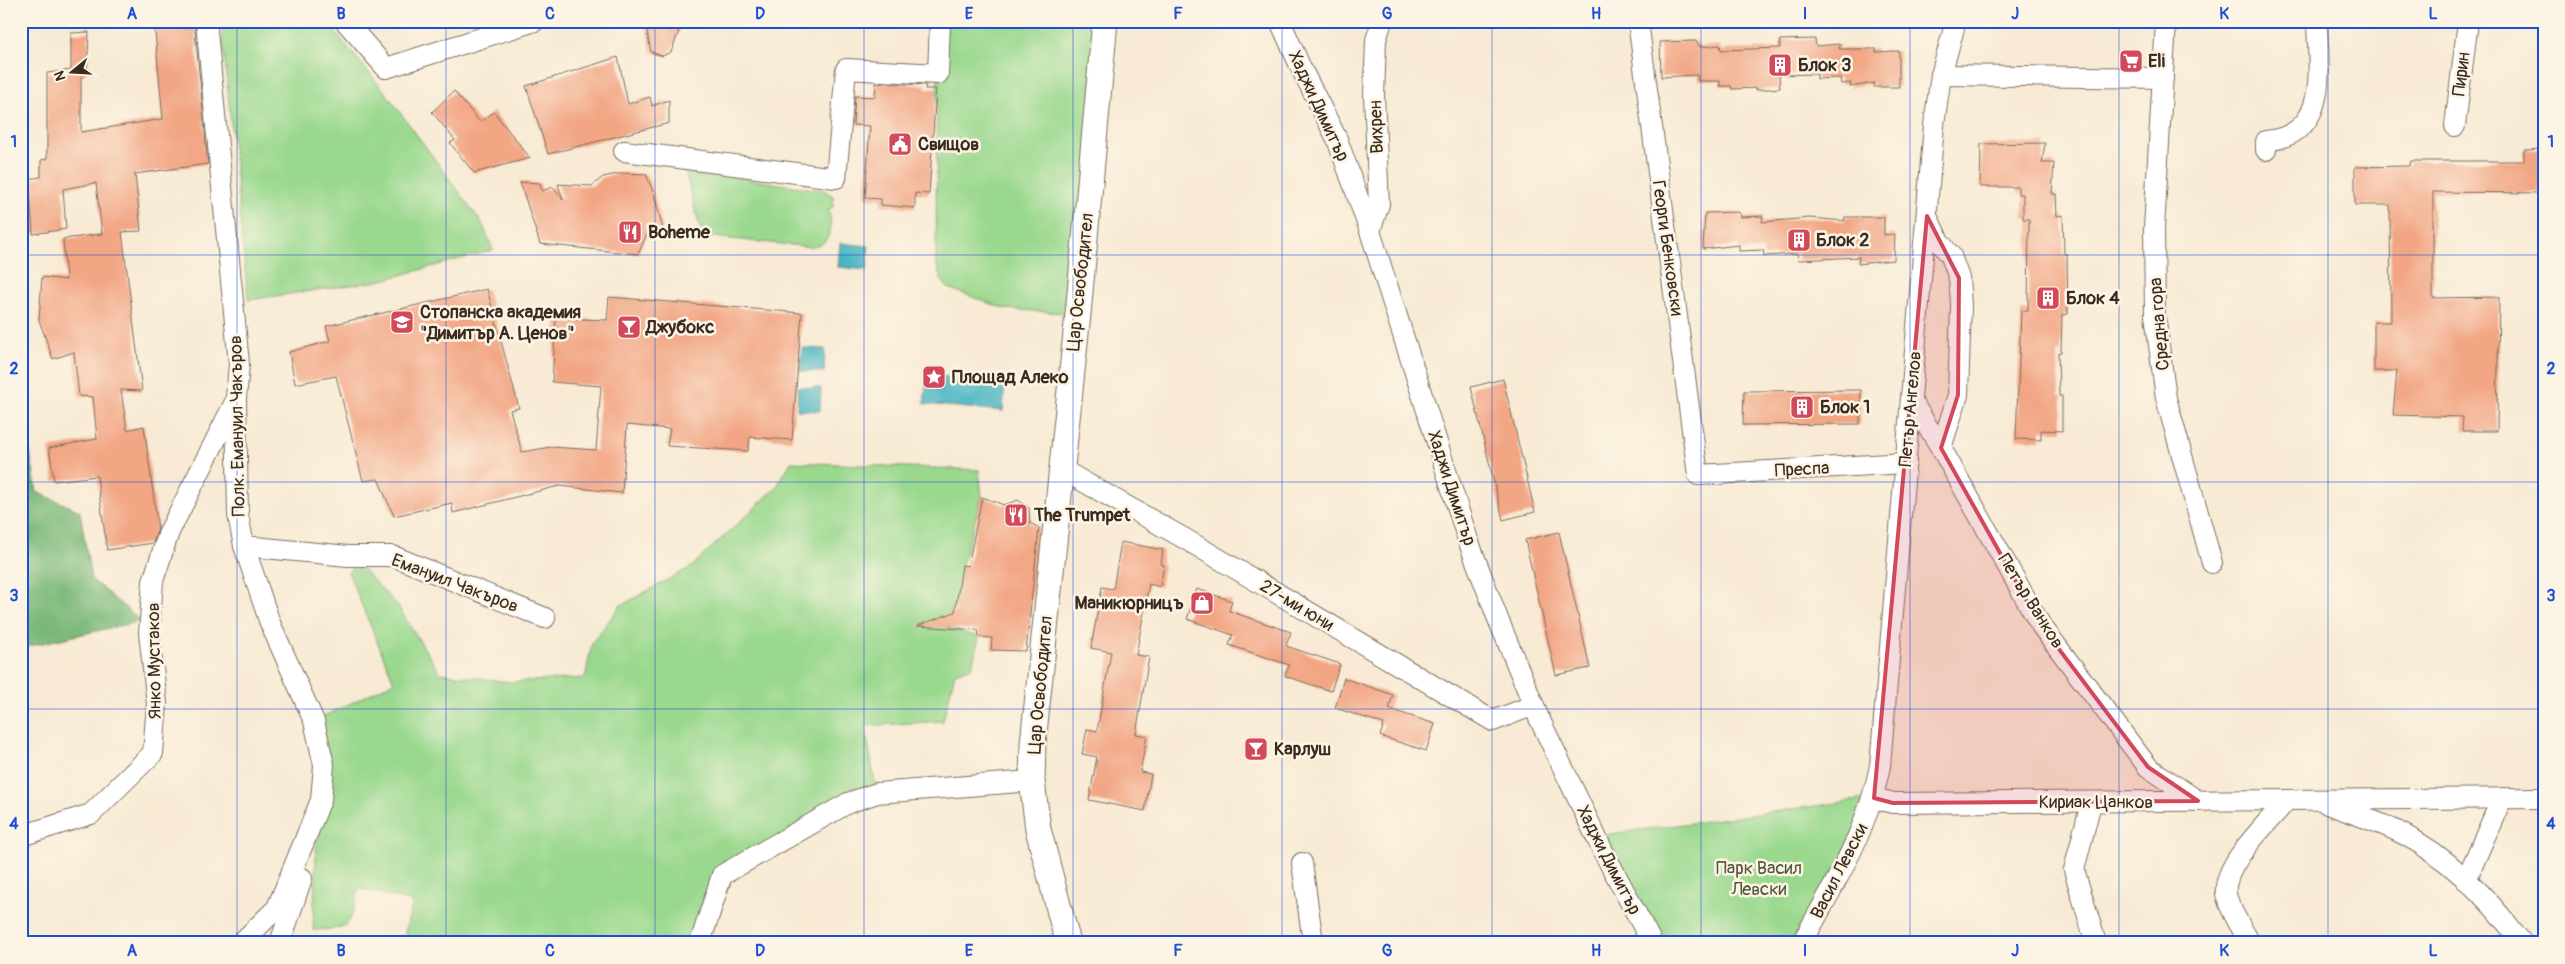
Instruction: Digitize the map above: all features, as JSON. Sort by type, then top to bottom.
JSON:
[{"type":"street","name":"Полк. Емануил Чакъров","points":[[206,21],[239,364],[236,399],[238,515],[244,546],[270,623],[314,721],[324,765],[320,800],[277,908],[241,943]]},
{"type":"street","points":[[345,21],[386,68],[535,21]]},
{"type":"street","points":[[624,151],[836,178],[846,69],[938,74],[940,21]]},
{"type":"street","name":"Цар Освободител","points":[[1068,943],[1038,828],[1032,781],[1033,744],[1078,314],[1104,21]]},
{"type":"street","name":"Хаджи Димитър","points":[[1280,21],[1337,140],[1370,231],[1468,540],[1534,705],[1603,851],[1652,943]]},
{"type":"street","name":"Вихрен","points":[[1370,231],[1379,204],[1374,96],[1376,40],[1382,21]]},
{"type":"street","name":"Георги Бенковски","points":[[1638,21],[1698,475]]},
{"type":"street","name":"Петър Ангелов","points":[[1874,798],[1880,766],[1940,75],[1956,21]]},
{"type":"street","name":"Средна гора","points":[[2166,21],[2154,229],[2154,315],[2166,398],[2212,563]]},
{"type":"street","points":[[2266,150],[2266,141],[2284,139],[2307,121],[2315,106],[2319,92],[2317,21]]},
{"type":"street","name":"Пирин","points":[[2455,126],[2468,21]]},
{"type":"street","points":[[1940,75],[2163,78]]},
{"type":"street","points":[[1927,216],[1939,241],[1951,256],[1959,278],[1961,305],[1958,395],[1941,448]]},
{"type":"street","name":"Янко Мустаков","points":[[21,836],[92,814],[153,753],[158,704],[149,633],[153,581],[169,532],[236,399]]},
{"type":"street","name":"Петър Ванков","points":[[1911,400],[1941,448],[2040,624],[2148,767],[2198,801]]},
{"type":"street","name":"Преспа","points":[[1698,475],[1906,463]]},
{"type":"street","name":"27-ми юни","points":[[1061,469],[1187,540],[1493,721],[1534,705]]},
{"type":"street","name":"Емануил Чакъров","points":[[244,546],[348,556],[393,556],[545,618]]},
{"type":"street","points":[[700,943],[722,875],[848,803],[877,793],[1032,781]]},
{"type":"street","name":"Кириак Цанков","points":[[1874,798],[1893,803],[2544,798]]},
{"type":"street","name":"Васил Левски","points":[[1802,943],[1861,834],[1874,798]]},
{"type":"street","points":[[2466,880],[2502,798]]},
{"type":"street","points":[[280,943],[317,832],[320,800]]},
{"type":"street","points":[[2250,943],[2226,897],[2226,879],[2233,864],[2287,800]]},
{"type":"street","name":"Кириак Цанков","points":[[2318,800],[2401,833],[2428,849],[2466,880],[2509,926],[2522,943]]},
{"type":"street","points":[[2091,802],[2074,870],[2096,943]]},
{"type":"street","points":[[1302,863],[1313,943]]},
{"type":"highlighted area","points":[[1927,216],[1959,278],[1958,395],[1941,448],[2040,624],[2148,767],[2198,801],[1893,803],[1874,798]]},
{"type":"green space","points":[[221,21],[326,21],[385,92],[482,223],[493,250],[379,281],[248,300]]},
{"type":"green space","points":[[943,21],[1098,21],[1078,314],[1005,309],[948,288],[942,281],[936,263],[937,91]]},
{"type":"green space","points":[[685,170],[826,191],[834,197],[833,207],[828,210],[831,229],[827,239],[818,246],[811,247],[702,236]]},
{"type":"green space","points":[[21,400],[37,492],[80,511],[91,579],[141,621],[21,648]]},
{"type":"green space","points":[[791,462],[979,470],[982,497],[962,565],[963,593],[949,614],[947,628],[979,637],[972,667],[955,673],[943,721],[865,726],[877,793],[722,875],[700,943],[402,943],[413,902],[359,888],[351,917],[344,926],[313,930],[317,832],[314,721],[394,682],[348,572],[357,563],[397,605],[440,673],[510,682],[585,678],[592,643],[620,606],[691,567],[776,488]]},
{"type":"green space","name":"Парк Васил Левски","points":[[1874,798],[1799,943],[1652,943],[1596,836]]},
{"type":"water","points":[[840,243],[869,246],[867,270],[838,267]]},
{"type":"water","points":[[802,348],[825,349],[824,372],[800,371]]},
{"type":"water","points":[[927,375],[1005,382],[1003,411],[924,404]]},
{"type":"water","points":[[798,387],[821,388],[820,411],[797,410]]},
{"type":"building","points":[[154,21],[194,21],[208,164],[135,174],[141,231],[122,232],[142,391],[121,390],[127,430],[144,426],[158,529],[153,543],[107,550],[97,476],[54,481],[49,448],[97,439],[93,397],[79,396],[74,352],[53,359],[39,320],[42,277],[66,280],[63,239],[102,234],[96,183],[63,189],[66,229],[33,234],[29,179],[41,177],[41,160],[47,159],[47,73],[71,70],[71,33],[89,32],[87,72],[81,77],[81,132],[163,119]]},
{"type":"building","points":[[645,21],[683,21],[671,52],[662,56],[651,52]]},
{"type":"building","name":"Блок 3","points":[[1815,39],[1816,46],[1840,44],[1839,49],[1876,49],[1876,52],[1899,51],[1899,87],[1874,87],[1874,83],[1850,87],[1851,83],[1841,84],[1840,78],[1817,79],[1817,74],[1779,75],[1780,88],[1756,90],[1757,88],[1732,89],[1731,86],[1720,86],[1720,81],[1698,81],[1697,75],[1661,77],[1660,42],[1696,41],[1700,47],[1720,45],[1721,50],[1780,48],[1780,40]]},
{"type":"building","points":[[618,57],[628,104],[650,97],[652,106],[669,100],[669,123],[548,154],[526,86]]},
{"type":"building","points":[[876,83],[926,85],[925,89],[936,89],[929,194],[915,193],[915,208],[881,205],[881,199],[865,198],[870,126],[853,125],[855,96],[875,97]]},
{"type":"building","points":[[454,91],[480,122],[494,112],[530,158],[474,173],[450,143],[455,140],[432,112]]},
{"type":"building","name":"Блок 4","points":[[2045,143],[2042,163],[2054,163],[2052,194],[2056,194],[2057,216],[2063,215],[2064,254],[2067,254],[2068,314],[2062,315],[2061,352],[2058,353],[2059,396],[2062,396],[2062,431],[2041,430],[2041,440],[2016,439],[2021,310],[2028,311],[2029,219],[2023,219],[2023,194],[2018,194],[2018,187],[1980,187],[1981,144]]},
{"type":"building","points":[[2544,149],[2544,193],[2433,192],[2433,298],[2499,297],[2497,431],[2462,431],[2463,417],[2393,415],[2397,371],[2374,371],[2374,322],[2391,322],[2390,205],[2355,205],[2355,167],[2409,166],[2411,161],[2524,161],[2524,150]]},
{"type":"building","points":[[622,173],[646,174],[654,194],[663,229],[649,230],[638,254],[540,244],[520,182],[540,183],[542,191],[553,187],[563,200],[558,184],[592,186],[603,177]]},
{"type":"building","name":"Блок 2","points":[[1739,212],[1741,217],[1763,216],[1762,222],[1810,218],[1844,221],[1845,217],[1884,217],[1884,235],[1895,234],[1894,260],[1858,264],[1859,257],[1799,260],[1797,254],[1764,256],[1763,250],[1739,251],[1739,245],[1703,249],[1705,213]]},
{"type":"building","points":[[487,289],[519,408],[510,410],[522,452],[551,447],[596,450],[601,386],[552,382],[556,318],[607,320],[609,297],[802,313],[792,440],[750,437],[748,451],[667,446],[670,429],[627,425],[622,493],[559,486],[453,513],[452,503],[394,516],[378,479],[363,481],[336,376],[295,384],[289,352],[330,341],[326,326]]},
{"type":"building","points":[[1503,379],[1535,512],[1503,520],[1471,387]]},
{"type":"building","name":"Блок 1","points":[[1861,390],[1860,424],[1743,425],[1744,391]]},
{"type":"building","points":[[982,497],[1004,505],[1018,500],[1029,508],[1030,523],[1039,528],[1026,651],[991,650],[992,638],[979,637],[978,630],[917,626],[955,612],[962,565],[968,566]]},
{"type":"building","points":[[1559,532],[1590,668],[1556,675],[1525,540]]},
{"type":"building","points":[[1121,542],[1163,550],[1161,564],[1164,565],[1160,587],[1149,584],[1136,655],[1149,657],[1136,734],[1147,736],[1140,772],[1151,774],[1145,811],[1089,800],[1097,757],[1082,754],[1087,729],[1097,731],[1111,652],[1091,648],[1102,587],[1113,589]]},
{"type":"building","points":[[1197,589],[1232,601],[1229,611],[1291,632],[1286,646],[1340,664],[1331,691],[1285,676],[1289,665],[1229,645],[1233,635],[1187,619]]},
{"type":"building","points":[[1344,678],[1393,695],[1389,709],[1435,724],[1426,751],[1380,736],[1384,724],[1335,708]]},
{"type":"place","name":"Eli","points":[[2131,61]]},
{"type":"place","name":"Блок 3","points":[[1780,65]]},
{"type":"place","name":"Свищов","points":[[900,144]]},
{"type":"place","name":"Boheme","points":[[630,232]]},
{"type":"place","name":"Блок 2","points":[[1799,240]]},
{"type":"place","name":"Блок 4","points":[[2048,298]]},
{"type":"place","name":"Стопанска академия \"Димитър А. Ценов\"","points":[[402,322]]},
{"type":"place","name":"Джубокс","points":[[629,327]]},
{"type":"place","name":"Площад Алеко","points":[[934,377]]},
{"type":"place","name":"Блок 1","points":[[1802,407]]},
{"type":"place","name":"The Trumpet","points":[[1016,515]]},
{"type":"place","name":"Маникюрницъ","points":[[1202,603]]},
{"type":"place","name":"Карлуш","points":[[1256,749]]}]
